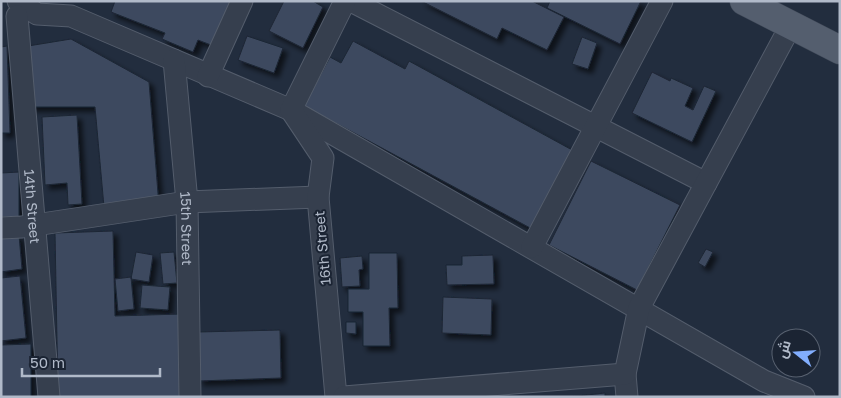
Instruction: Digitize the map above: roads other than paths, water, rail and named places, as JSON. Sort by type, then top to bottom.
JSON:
[{"type":"main road","points":[[744,1],[840,50]]},
{"type":"street","points":[[208,76],[242,1]]},
{"type":"street","points":[[291,110],[345,1]]},
{"type":"street","points":[[351,1],[706,183]]},
{"type":"street","points":[[532,247],[662,1]]},
{"type":"street","points":[[18,12],[78,9],[174,60],[291,110],[638,308],[765,389],[804,397]]},
{"type":"street","name":"14th Street","points":[[18,12],[49,397]]},
{"type":"street","points":[[628,397],[626,374],[638,308],[791,25]]},
{"type":"street","name":"15th Street","points":[[174,60],[187,202],[190,397]]},
{"type":"street","name":"16th Street","points":[[291,110],[324,158],[318,197],[336,397]]},
{"type":"street","points":[[1,228],[35,225],[187,202],[318,197]]},
{"type":"street","points":[[344,397],[477,391],[626,374]]}]
